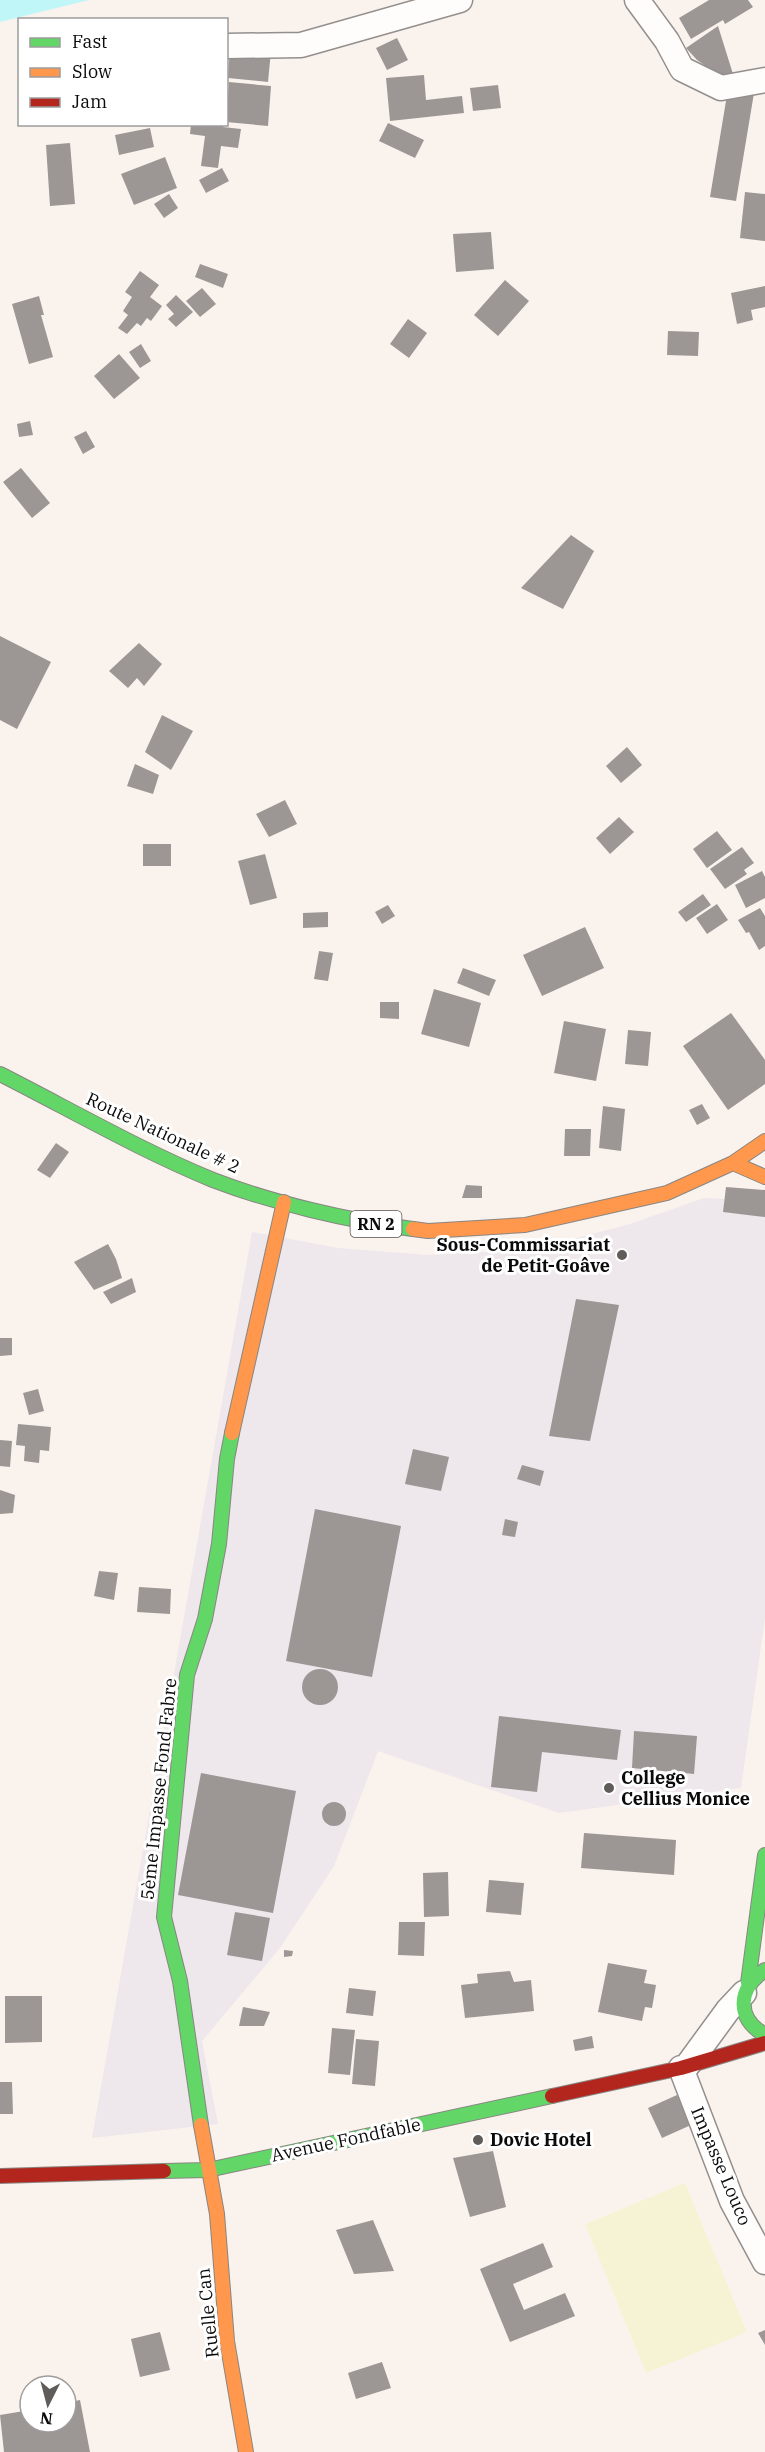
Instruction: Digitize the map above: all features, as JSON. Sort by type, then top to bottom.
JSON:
[{"type":"street","points":[[228,46],[301,45],[460,0]]},
{"type":"street","points":[[637,0],[667,41],[682,69],[721,88],[765,82]]},
{"type":"street","name":"Route Nationale # 2","points":[[0,1074],[195,1172],[243,1191],[381,1225],[428,1231],[525,1226],[667,1193],[733,1163],[765,1140]]},
{"type":"street","points":[[733,1163],[765,1177]]},
{"type":"street","name":"5ème Impasse Fond Fabre","points":[[208,2170],[180,1981],[164,1917],[187,1675],[205,1619],[219,1544],[227,1459],[248,1354],[284,1202]]},
{"type":"street","points":[[765,1855],[761,1921],[742,2005],[752,2027],[765,2035]]},
{"type":"street","points":[[684,2067],[746,1988],[765,1970]]},
{"type":"street","name":"Avenue Fondfable","points":[[0,2176],[208,2170],[684,2067],[765,2043]]},
{"type":"street","name":"Impasse Louco","points":[[684,2067],[732,2201],[765,2262]]},
{"type":"street","name":"Ruelle Can","points":[[208,2170],[217,2214],[228,2341],[246,2452]]},
{"type":"shaded area","points":[[704,1198],[765,1201],[765,1618],[741,1788],[559,1813],[378,1751],[334,1866],[280,1948],[202,2041],[218,2124],[92,2138],[252,1232],[338,1248],[428,1255],[535,1249],[630,1224]]},
{"type":"shaded area","points":[[685,2183],[747,2332],[646,2373],[585,2224]]},
{"type":"water","points":[[0,0],[89,0],[0,22]]},
{"type":"building","points":[[709,0],[748,0],[753,7],[725,24],[723,20],[691,39],[679,18]]},
{"type":"building","points":[[718,26],[733,74],[719,75],[697,60],[686,48]]},
{"type":"building","points":[[397,38],[408,60],[387,70],[376,48]]},
{"type":"building","points":[[230,48],[271,51],[268,82],[228,78]]},
{"type":"building","points":[[424,75],[426,100],[462,96],[464,113],[390,121],[386,78]]},
{"type":"building","points":[[229,82],[271,86],[268,126],[228,122]]},
{"type":"building","points":[[498,85],[501,108],[473,111],[470,88]]},
{"type":"building","points":[[728,89],[754,93],[736,201],[710,197]]},
{"type":"building","points":[[388,123],[424,140],[415,158],[379,141]]},
{"type":"building","points":[[191,126],[223,126],[241,129],[238,148],[221,146],[218,168],[201,166],[205,136],[190,134]]},
{"type":"building","points":[[150,128],[154,147],[119,155],[115,135]]},
{"type":"building","points":[[70,143],[75,204],[50,206],[46,145]]},
{"type":"building","points":[[165,157],[177,188],[134,205],[121,174]]},
{"type":"building","points":[[222,168],[229,181],[206,193],[199,180]]},
{"type":"building","points":[[745,192],[765,194],[765,241],[740,238]]},
{"type":"building","points":[[169,194],[178,208],[164,218],[154,204]]},
{"type":"building","points":[[491,232],[494,269],[456,272],[453,234]]},
{"type":"building","points":[[200,264],[228,274],[223,288],[195,277]]},
{"type":"building","points":[[140,271],[159,285],[150,297],[162,306],[151,321],[147,318],[141,326],[137,323],[127,334],[118,328],[128,315],[123,311],[132,297],[125,292]]},
{"type":"building","points":[[505,280],[529,301],[498,336],[474,315]]},
{"type":"building","points":[[765,286],[765,307],[751,310],[753,320],[737,324],[731,293]]},
{"type":"building","points":[[202,288],[216,304],[200,317],[186,301]]},
{"type":"building","points":[[176,295],[193,312],[176,327],[168,319],[174,314],[166,305]]},
{"type":"building","points":[[39,296],[44,315],[41,315],[53,357],[29,364],[12,304]]},
{"type":"building","points":[[408,319],[427,333],[409,358],[390,344]]},
{"type":"building","points":[[668,331],[699,332],[698,356],[667,355]]},
{"type":"building","points":[[141,344],[151,361],[140,368],[129,352]]},
{"type":"building","points":[[119,354],[140,378],[114,399],[94,376]]},
{"type":"building","points":[[30,421],[33,435],[19,437],[17,424]]},
{"type":"building","points":[[86,431],[95,447],[83,454],[74,437]]},
{"type":"building","points":[[21,468],[50,503],[32,518],[3,482]]},
{"type":"building","points":[[571,535],[594,551],[563,609],[521,588]]},
{"type":"building","points":[[0,636],[51,662],[17,729],[0,720]]},
{"type":"building","points":[[139,643],[162,664],[144,686],[137,678],[128,688],[109,671]]},
{"type":"building","points":[[162,715],[193,731],[171,770],[145,752]]},
{"type":"building","points":[[627,747],[642,765],[621,783],[606,766]]},
{"type":"building","points":[[135,764],[159,775],[153,794],[127,786]]},
{"type":"building","points":[[285,800],[297,824],[269,837],[256,814]]},
{"type":"building","points":[[619,817],[634,832],[610,854],[596,838]]},
{"type":"building","points":[[717,831],[732,850],[707,868],[693,849]]},
{"type":"building","points":[[143,844],[171,844],[171,866],[143,866]]},
{"type":"building","points":[[742,847],[754,863],[744,870],[747,874],[725,889],[710,869]]},
{"type":"building","points":[[265,854],[277,898],[250,905],[238,861]]},
{"type":"building","points":[[762,871],[765,877],[765,898],[746,908],[735,885]]},
{"type":"building","points":[[703,894],[711,905],[686,922],[678,912]]},
{"type":"building","points":[[717,904],[728,920],[707,934],[696,918]]},
{"type":"building","points":[[388,905],[395,916],[382,924],[375,912]]},
{"type":"building","points":[[760,908],[765,916],[765,946],[759,950],[749,932],[746,933],[738,920]]},
{"type":"building","points":[[328,912],[328,927],[303,928],[303,913]]},
{"type":"building","points":[[585,927],[604,968],[542,996],[523,955]]},
{"type":"building","points":[[319,951],[333,953],[328,981],[314,979]]},
{"type":"building","points":[[463,968],[496,980],[489,996],[457,983]]},
{"type":"building","points":[[434,989],[481,1003],[469,1047],[421,1034]]},
{"type":"building","points":[[380,1002],[399,1002],[399,1019],[380,1018]]},
{"type":"building","points":[[731,1013],[765,1060],[765,1084],[728,1110],[683,1046]]},
{"type":"building","points":[[564,1021],[606,1029],[596,1081],[554,1073]]},
{"type":"building","points":[[628,1030],[651,1032],[648,1066],[625,1064]]},
{"type":"building","points":[[702,1104],[710,1118],[697,1125],[689,1110]]},
{"type":"building","points":[[603,1106],[625,1109],[621,1151],[599,1148]]},
{"type":"building","points":[[565,1129],[591,1129],[590,1156],[564,1156]]},
{"type":"building","points":[[56,1143],[69,1152],[50,1178],[37,1170]]},
{"type":"building","points":[[466,1185],[482,1186],[482,1198],[462,1198]]},
{"type":"building","points":[[726,1187],[765,1190],[765,1217],[723,1212]]},
{"type":"building","points":[[108,1244],[122,1278],[94,1290],[74,1262]]},
{"type":"building","points":[[132,1278],[136,1292],[111,1304],[103,1292]]},
{"type":"building","points":[[576,1299],[619,1305],[590,1441],[549,1436]]},
{"type":"building","points":[[0,1338],[12,1338],[12,1355],[0,1356]]},
{"type":"building","points":[[38,1389],[44,1411],[29,1415],[23,1393]]},
{"type":"building","points":[[18,1424],[51,1427],[49,1451],[40,1450],[39,1463],[24,1461],[25,1446],[16,1445]]},
{"type":"building","points":[[0,1440],[12,1441],[10,1467],[0,1466]]},
{"type":"building","points":[[413,1449],[449,1457],[441,1491],[405,1484]]},
{"type":"building","points":[[522,1465],[544,1471],[540,1486],[517,1479]]},
{"type":"building","points":[[0,1490],[15,1495],[13,1513],[0,1514]]},
{"type":"building","points":[[315,1509],[401,1526],[372,1677],[286,1661]]},
{"type":"building","points":[[505,1519],[518,1522],[515,1537],[502,1535]]},
{"type":"building","points":[[99,1571],[118,1573],[114,1600],[94,1596]]},
{"type":"building","points":[[139,1587],[171,1589],[170,1614],[137,1612]]},
{"type":"building","points":[[320,1669],[332,1675],[338,1687],[332,1699],[320,1705],[308,1699],[302,1687],[308,1675]]},
{"type":"building","points":[[499,1716],[621,1730],[617,1760],[542,1752],[537,1792],[491,1787]]},
{"type":"building","points":[[634,1731],[697,1736],[694,1774],[632,1768]]},
{"type":"building","points":[[201,1773],[296,1791],[273,1913],[178,1895]]},
{"type":"building","points":[[334,1802],[342,1806],[346,1814],[342,1822],[334,1826],[326,1822],[322,1814],[326,1806]]},
{"type":"building","points":[[584,1833],[676,1840],[674,1875],[581,1868]]},
{"type":"building","points":[[448,1872],[449,1916],[424,1917],[423,1873]]},
{"type":"building","points":[[489,1880],[524,1883],[521,1915],[486,1912]]},
{"type":"building","points":[[235,1912],[270,1918],[262,1961],[227,1955]]},
{"type":"building","points":[[399,1922],[425,1922],[424,1956],[398,1955]]},
{"type":"building","points":[[284,1950],[293,1951],[292,1956],[284,1957]]},
{"type":"building","points":[[608,1963],[647,1970],[644,1983],[656,1985],[652,2008],[645,2007],[642,2021],[598,2012]]},
{"type":"building","points":[[510,1971],[514,1982],[531,1980],[534,2011],[465,2018],[461,1985],[478,1983],[477,1974]]},
{"type":"building","points":[[349,1988],[376,1991],[373,2016],[346,2013]]},
{"type":"building","points":[[5,1996],[42,1996],[42,2042],[5,2043]]},
{"type":"building","points":[[243,2007],[270,2012],[264,2026],[239,2026]]},
{"type":"building","points":[[332,2028],[355,2030],[350,2075],[328,2073]]},
{"type":"building","points":[[592,2036],[594,2048],[575,2051],[573,2040]]},
{"type":"building","points":[[356,2039],[379,2041],[375,2086],[352,2084]]},
{"type":"building","points":[[0,2082],[12,2082],[13,2114],[0,2114]]},
{"type":"building","points":[[677,2095],[691,2125],[662,2138],[648,2108]]},
{"type":"building","points":[[493,2151],[506,2207],[470,2217],[453,2158]]},
{"type":"building","points":[[373,2220],[394,2271],[354,2274],[336,2230]]},
{"type":"building","points":[[543,2243],[553,2267],[513,2284],[524,2310],[565,2293],[575,2316],[510,2342],[480,2269]]},
{"type":"building","points":[[765,2330],[765,2345],[758,2333]]},
{"type":"building","points":[[160,2332],[170,2370],[140,2377],[131,2339]]},
{"type":"building","points":[[382,2362],[391,2388],[356,2399],[348,2373]]},
{"type":"building","points":[[78,2400],[80,2400],[90,2452],[4,2452],[0,2415],[18,2412],[18,2434],[78,2434]]},
{"type":"traffic: fast","points":[[0,1074],[133,1143],[213,1180],[312,1210],[413,1229]]},
{"type":"traffic: fast","points":[[201,2125],[180,1981],[164,1917],[187,1675],[205,1619],[219,1544],[227,1459],[232,1433]]},
{"type":"traffic: fast","points":[[748,1983],[765,1855]]},
{"type":"traffic: fast","points":[[765,1970],[749,1985],[744,2003],[749,2020],[765,2035]]},
{"type":"traffic: fast","points":[[164,2171],[208,2170],[552,2096]]},
{"type":"traffic: slow","points":[[413,1229],[428,1231],[525,1225],[667,1193],[733,1163],[765,1141]]},
{"type":"traffic: slow","points":[[733,1163],[765,1177]]},
{"type":"traffic: slow","points":[[232,1433],[284,1202]]},
{"type":"traffic: slow","points":[[201,2125],[217,2214],[227,2341],[246,2452]]},
{"type":"traffic: jam","points":[[552,2096],[681,2068],[765,2043]]},
{"type":"traffic: jam","points":[[0,2176],[164,2171]]},
{"type":"place","name":"Sous-Commissariat de Petit-Goâve","points":[[622,1255]]},
{"type":"place","name":"College Cellius Monice","points":[[609,1788]]},
{"type":"place","name":"Dovic Hotel","points":[[478,2140]]}]
